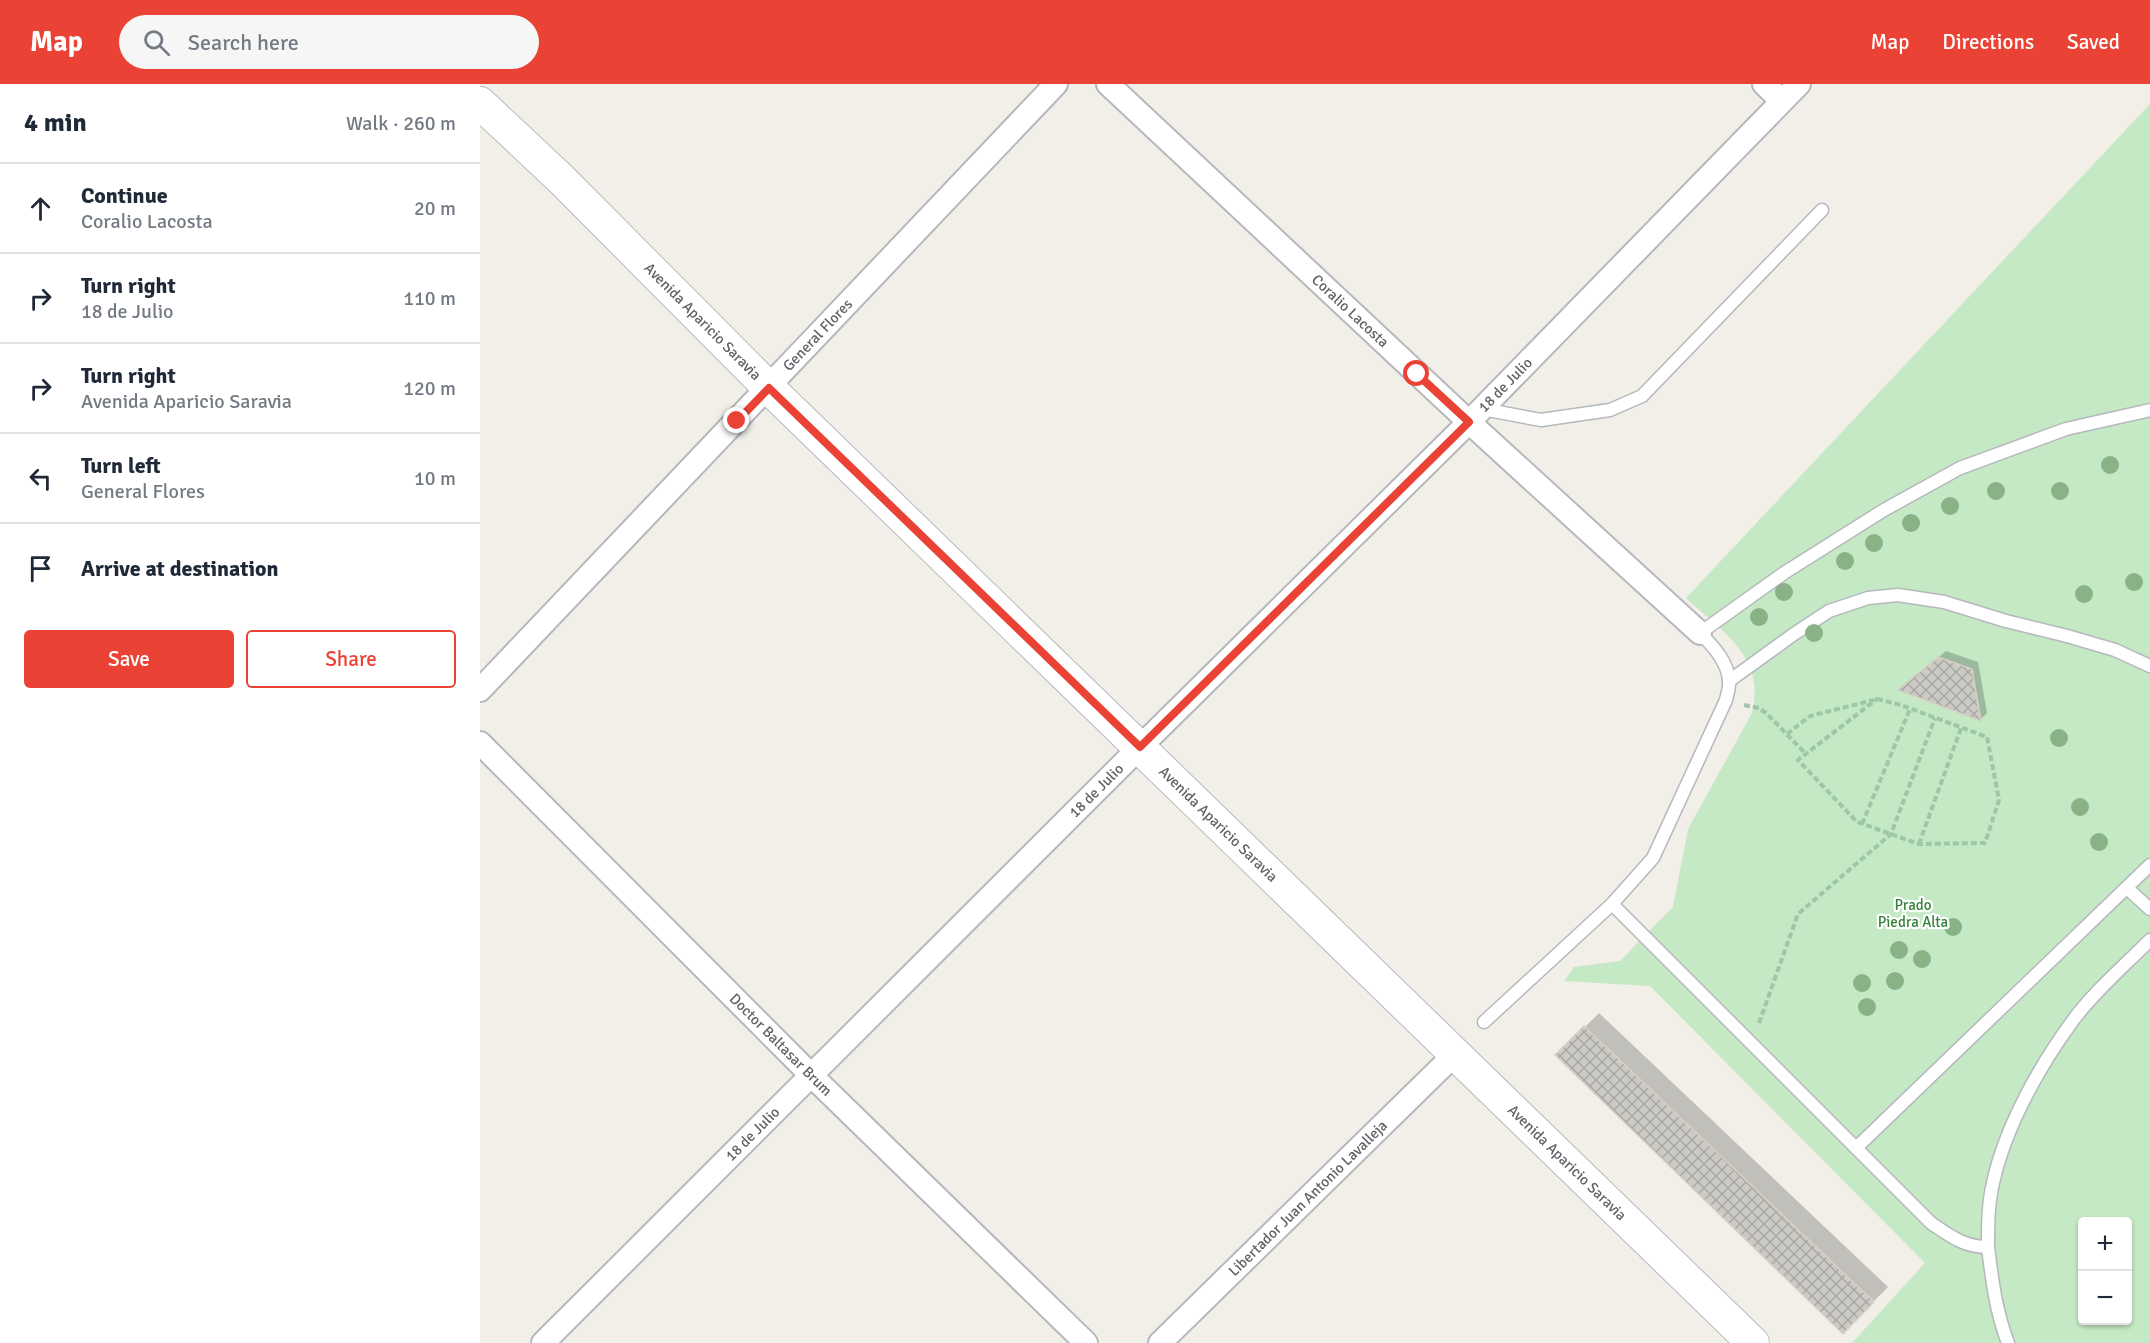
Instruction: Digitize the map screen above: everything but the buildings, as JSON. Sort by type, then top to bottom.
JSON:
[{"type":"street","name":"General Flores","points":[[480,690],[1056,84]]},
{"type":"street","name":"Coralio Lacosta","points":[[1108,84],[1475,415],[1700,633]]},
{"type":"street","points":[[1764,84],[1782,101]]},
{"type":"street","name":"18 de Julio","points":[[543,1343],[1475,415],[1799,84]]},
{"type":"street","name":"Avenida Aparicio Saravia","points":[[480,103],[569,187],[769,388],[1753,1343]]},
{"type":"street","name":"Doctor Baltasar Brum","points":[[480,743],[812,1076],[1086,1343]]},
{"type":"street","name":"Libertador Juan Antonio Lavalleja","points":[[1160,1343],[1455,1054]]},
{"type":"lane","points":[[1475,415],[1541,420],[1610,410],[1642,396],[1822,210]]},
{"type":"lane","points":[[1484,1022],[1612,904],[1653,858],[1726,700],[1729,681],[1725,663],[1715,648],[1700,633],[1784,573],[1884,510],[1960,468],[2066,429],[2150,410]]},
{"type":"lane","points":[[1729,681],[1829,611],[1868,598],[1898,595],[1944,602],[2067,636],[2115,650],[2150,666]]},
{"type":"lane","points":[[1856,1148],[2150,865]]},
{"type":"lane","points":[[2127,888],[2150,909]]},
{"type":"lane","points":[[1612,904],[1931,1223],[1974,1247],[1988,1247]]},
{"type":"lane","points":[[2008,1343],[2000,1323],[1988,1247],[1988,1214],[1993,1182],[2019,1111],[2074,1019],[2109,980],[2150,940]]},
{"type":"path","points":[[1787,734],[1810,716],[1877,699],[1986,737],[1999,800],[1985,843],[1919,844],[1857,822],[1798,760],[1877,699]]},
{"type":"path","points":[[1726,700],[1759,708],[1806,754]]},
{"type":"path","points":[[1862,824],[1910,709]]},
{"type":"path","points":[[1752,1044],[1798,914],[1891,834],[1935,718]]},
{"type":"path","points":[[1919,844],[1961,728]]},
{"type":"green space","name":"Prado Piedra Alta","points":[[2150,104],[2150,1343],[1852,1343],[1925,1263],[1650,986],[1564,981],[1574,967],[1620,961],[1673,907],[1688,829],[1752,713],[1755,693],[1753,676],[1738,647],[1686,598]]},
{"type":"route","points":[[737,421],[769,388],[1140,747],[1469,422],[1417,374]]}]
